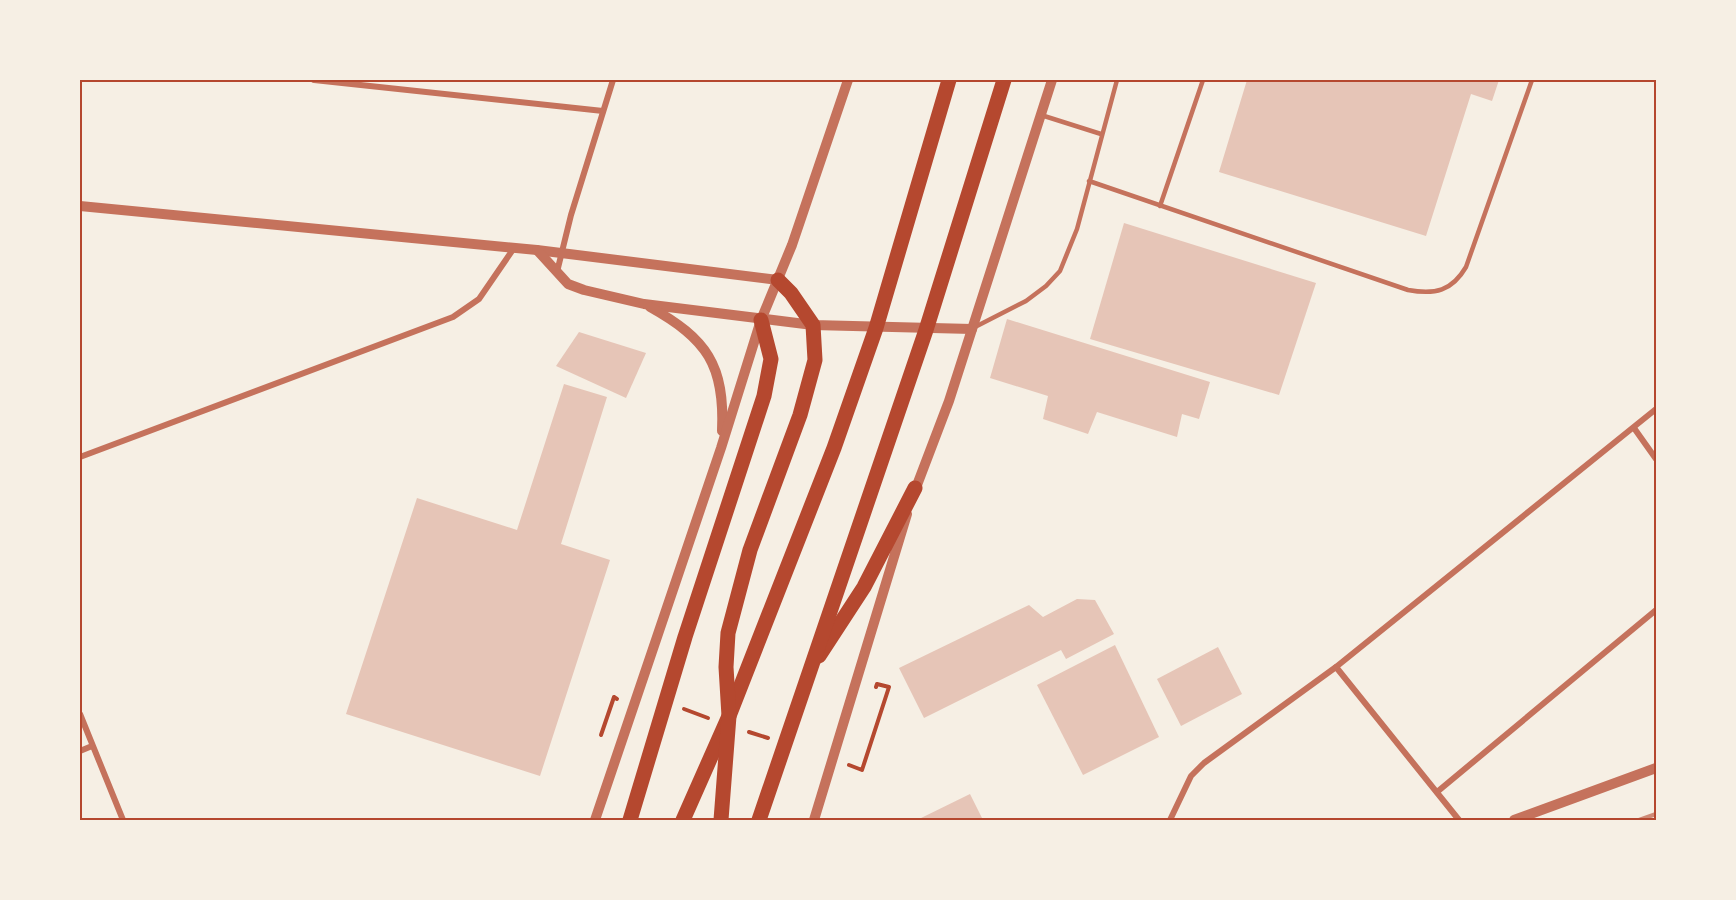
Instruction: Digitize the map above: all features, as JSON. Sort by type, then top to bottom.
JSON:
[{"type":"main road","points":[[683,820],[729,716],[817,492],[876,328],[949,80]]},
{"type":"main road","points":[[759,820],[807,673],[926,330],[1004,80]]},
{"type":"main road","points":[[720,820],[729,716],[726,667],[728,633],[750,550],[810,381],[815,360],[813,326],[791,293],[778,280]]},
{"type":"main road","points":[[630,820],[685,637],[765,396],[771,359],[761,320]]},
{"type":"main road","points":[[807,673],[864,587],[915,488]]},
{"type":"street","points":[[314,80],[603,111]]},
{"type":"street","points":[[556,274],[613,80]]},
{"type":"street","points":[[595,820],[721,448],[761,320],[778,280],[848,80]]},
{"type":"street","points":[[814,820],[915,488],[949,401],[1052,80]]},
{"type":"street","points":[[80,206],[537,250],[778,280]]},
{"type":"street","points":[[80,457],[453,317],[479,299],[514,249]]},
{"type":"street","points":[[537,250],[556,274],[568,284],[584,291],[644,304],[813,326],[926,330],[972,329]]},
{"type":"street","points":[[644,304],[681,327],[699,342],[711,358],[721,396],[721,448]]},
{"type":"street","points":[[1170,820],[1191,776],[1204,763],[1336,667],[1656,409]]},
{"type":"street","points":[[1634,428],[1656,459]]},
{"type":"street","points":[[1437,792],[1656,610]]},
{"type":"street","points":[[1336,667],[1459,820]]},
{"type":"street","points":[[80,714],[123,820]]},
{"type":"street","points":[[80,751],[92,746]]},
{"type":"street","points":[[1514,820],[1656,768]]},
{"type":"lane","points":[[972,329],[1026,301],[1060,271],[1077,229],[1117,80]]},
{"type":"lane","points":[[1160,206],[1203,80]]},
{"type":"lane","points":[[1089,182],[1408,290],[1426,294],[1439,292],[1459,278],[1466,267],[1532,80]]},
{"type":"lane","points":[[1041,115],[1101,134]]},
{"type":"path","points":[[862,770],[889,687],[877,684],[874,694]]},
{"type":"building","points":[[1247,80],[1499,80],[1492,101],[1471,94],[1426,236],[1219,172]]},
{"type":"building","points":[[1124,223],[1316,283],[1279,395],[1090,339]]},
{"type":"building","points":[[1007,319],[1210,382],[1199,419],[1182,414],[1177,437],[1097,412],[1088,434],[1043,419],[1048,396],[990,378]]},
{"type":"building","points":[[579,332],[646,353],[626,398],[556,366]]},
{"type":"building","points":[[564,384],[607,397],[561,544],[610,560],[540,776],[346,714],[417,498],[517,530]]},
{"type":"building","points":[[1077,599],[1095,600],[1114,634],[1066,659],[1061,650],[924,718],[899,668],[1029,605],[1043,617]]},
{"type":"building","points":[[1115,645],[1159,737],[1083,775],[1037,685]]},
{"type":"building","points":[[1218,647],[1242,694],[1181,726],[1157,679]]},
{"type":"building","points":[[970,794],[983,820],[917,820]]},
{"type":"railway","points":[[1639,820],[1656,814]]}]
